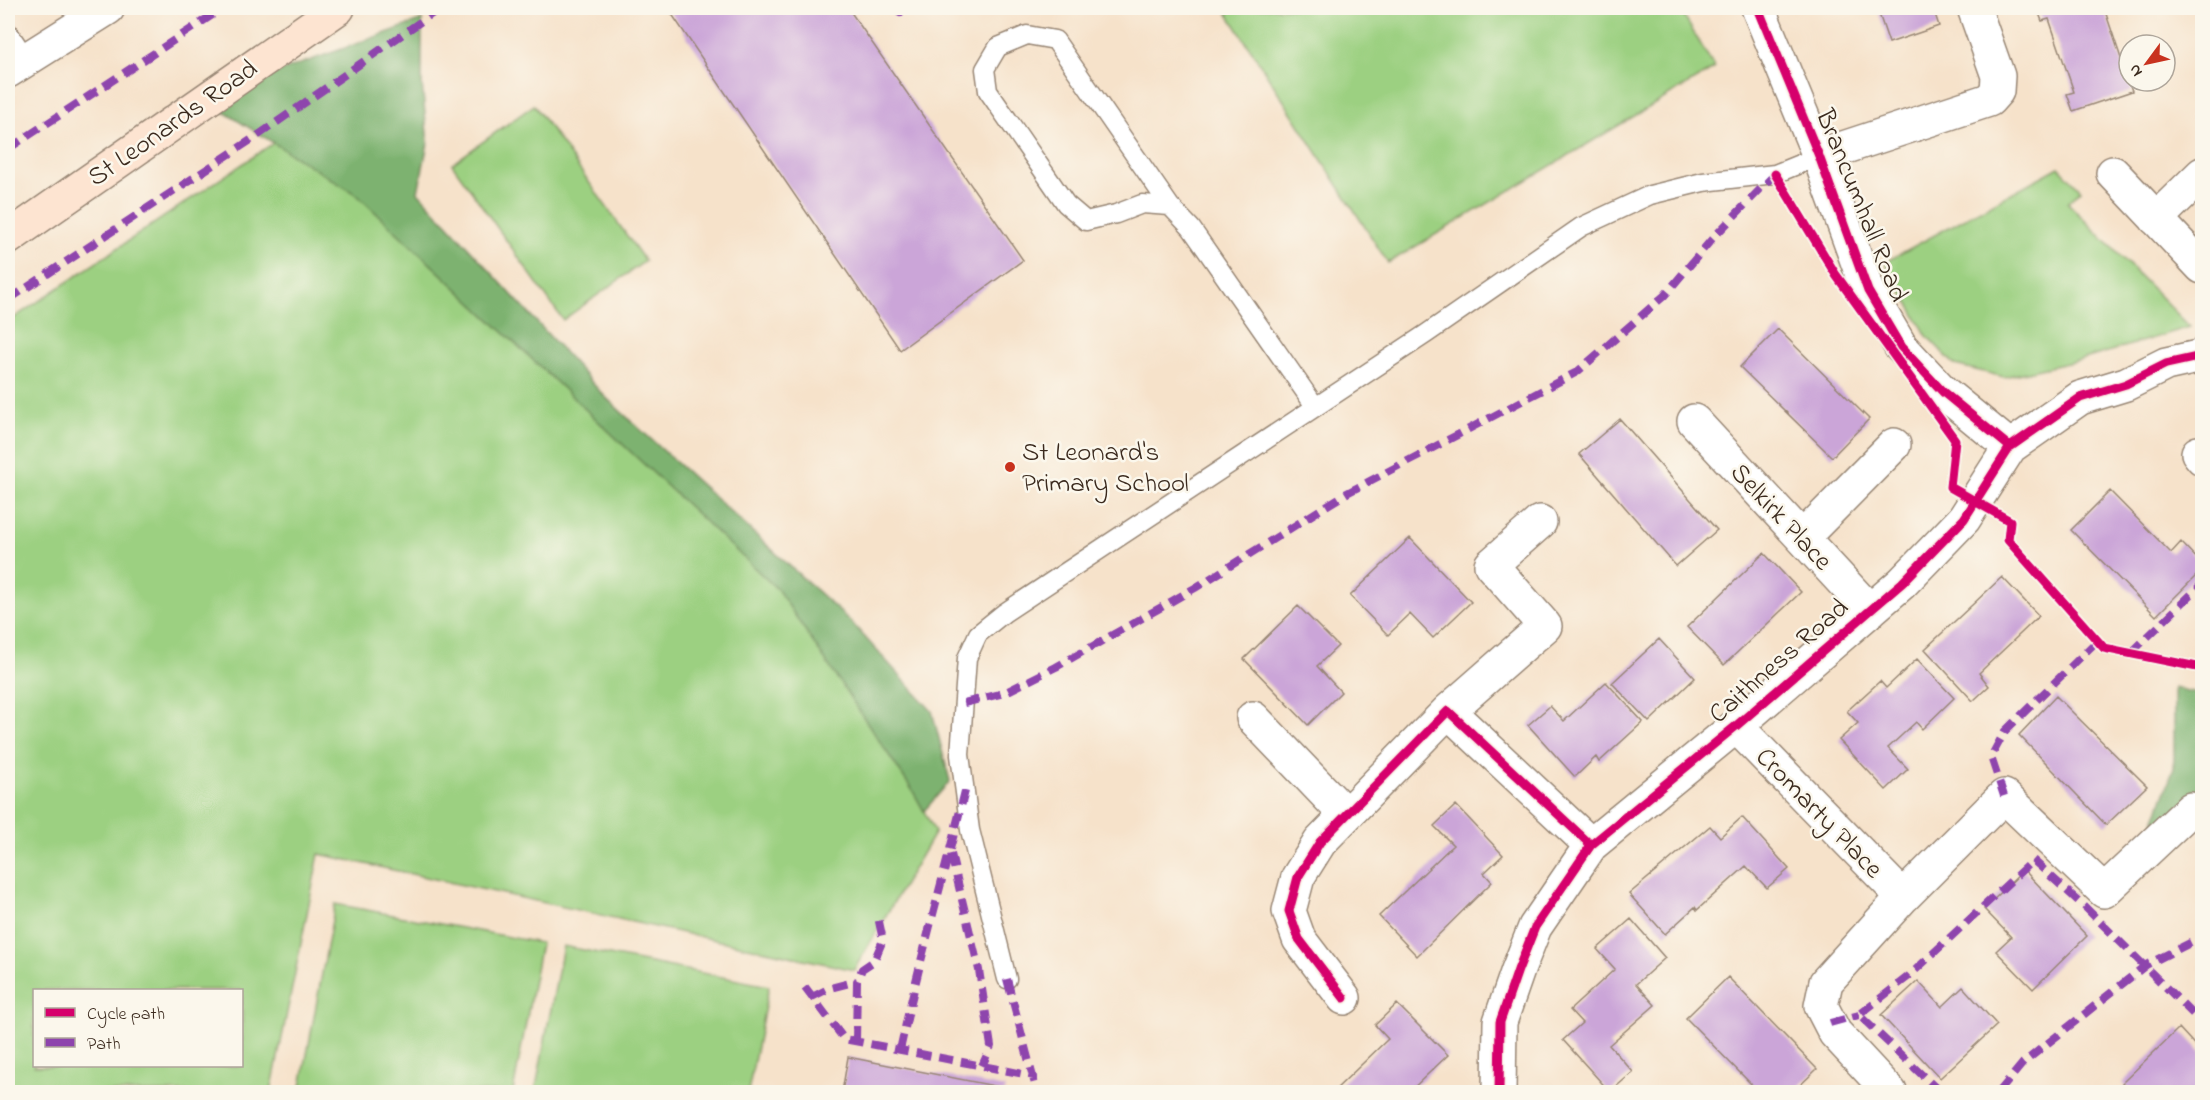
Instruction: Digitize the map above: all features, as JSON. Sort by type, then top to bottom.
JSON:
[{"type":"street","points":[[17,65],[108,8]]},
{"type":"street","name":"St Leonards Road","points":[[8,238],[203,99],[338,8]]},
{"type":"street","name":"Brancumhall Road","points":[[1758,8],[1819,156],[1868,291],[1901,346],[1943,392],[2010,447]]},
{"type":"street","points":[[1819,156],[1989,100],[1997,91],[1998,76],[1974,8]]},
{"type":"street","points":[[2113,173],[2202,267]]},
{"type":"street","points":[[2156,219],[2202,174]]},
{"type":"street","name":"Caithness Road","points":[[1499,1092],[1500,1023],[1518,970],[1535,927],[1591,845],[1736,726],[1902,583],[1964,519],[2010,447],[2080,398],[2126,384],[2166,363],[2202,356]]},
{"type":"street","name":"Selkirk Place","points":[[1694,421],[1870,611]]},
{"type":"street","points":[[1803,537],[1894,445]]},
{"type":"street","points":[[1344,998],[1299,939],[1289,911],[1298,877],[1320,842],[1448,711],[1545,626],[1491,565],[1540,522]]},
{"type":"street","points":[[1448,711],[1591,845]]},
{"type":"street","points":[[1253,718],[1346,815]]},
{"type":"street","name":"Cromarty Place","points":[[1736,726],[1903,897]]},
{"type":"street","name":"Cromarty Place","points":[[1890,1092],[1835,1033],[1821,1006],[1826,982],[1903,897],[2004,796],[2104,891],[2191,809]]},
{"type":"lane","points":[[8,32],[17,65]]},
{"type":"lane","points":[[1170,206],[1142,204],[1116,214],[1086,221],[1066,204],[988,91],[984,69],[998,47],[1027,35],[1055,40],[1170,206],[1191,228],[1315,406]]},
{"type":"lane","points":[[1007,979],[970,830],[960,755],[967,658],[978,634],[1004,613],[1426,334],[1581,227],[1650,195],[1703,182],[1775,174],[1819,156]]},
{"type":"green space","points":[[1224,8],[1679,8],[1715,68],[1388,263]]},
{"type":"green space","points":[[422,20],[422,84],[428,143],[418,192],[607,399],[851,622],[932,711],[950,781],[924,811],[911,788],[778,590],[357,195],[203,99]]},
{"type":"green space","points":[[534,105],[645,261],[563,320],[452,164]]},
{"type":"green space","points":[[312,117],[807,589],[935,832],[854,970],[319,854],[271,1092],[8,1092],[8,322]]},
{"type":"green space","points":[[2059,167],[2081,190],[2068,203],[2190,327],[2081,360],[2004,377],[1955,365],[1927,336],[1885,262]]},
{"type":"green space","points":[[2174,688],[2202,694],[2202,810],[2151,830],[2174,768]]},
{"type":"green space","points":[[335,904],[541,943],[513,1092],[300,1092]]},
{"type":"green space","points":[[563,946],[769,986],[748,1092],[535,1092]]},
{"type":"building","points":[[672,8],[848,8],[1023,260],[900,350],[669,10]]},
{"type":"building","points":[[1877,8],[1933,8],[1939,26],[1889,43]]},
{"type":"building","points":[[2037,8],[2104,8],[2117,47],[2117,93],[2126,93],[2073,111],[2067,94],[2074,92],[2049,19],[2042,21]]},
{"type":"building","points":[[1778,329],[1869,419],[1832,457],[1740,367]]},
{"type":"building","points":[[1620,419],[1717,530],[1676,566],[1579,454]]},
{"type":"building","points":[[2110,491],[2171,553],[2181,542],[2202,564],[2202,570],[2156,616],[2071,530]]},
{"type":"building","points":[[1410,538],[1471,602],[1433,638],[1410,614],[1388,635],[1350,596]]},
{"type":"building","points":[[1764,553],[1801,592],[1724,665],[1687,627]]},
{"type":"building","points":[[2002,577],[2039,616],[1979,673],[1989,686],[1973,701],[1925,649]]},
{"type":"building","points":[[1298,606],[1338,646],[1317,666],[1341,692],[1308,725],[1244,659]]},
{"type":"building","points":[[1659,639],[1695,678],[1649,722],[1612,683]]},
{"type":"building","points":[[1917,659],[1954,698],[1922,729],[1916,722],[1888,748],[1908,769],[1886,790],[1839,740],[1858,723],[1847,711],[1880,681],[1886,688]]},
{"type":"building","points":[[1606,682],[1643,722],[1599,762],[1596,757],[1575,777],[1528,725],[1550,706],[1564,721]]},
{"type":"building","points":[[2056,696],[2147,786],[2106,825],[2019,735]]},
{"type":"building","points":[[1456,805],[1503,855],[1484,873],[1492,882],[1417,956],[1379,916],[1453,845],[1434,826]]},
{"type":"building","points":[[1742,817],[1789,869],[1767,888],[1746,866],[1697,910],[1695,907],[1665,934],[1629,894],[1710,826],[1720,837]]},
{"type":"building","points":[[2024,870],[2087,936],[2033,989],[1996,951],[2011,937],[1984,909]]},
{"type":"building","points":[[1631,919],[1665,958],[1636,984],[1655,1005],[1609,1045],[1633,1072],[1610,1092],[1563,1040],[1582,1023],[1570,1010],[1615,969],[1597,949]]},
{"type":"building","points":[[1728,977],[1817,1069],[1793,1092],[1759,1092],[1686,1018]]},
{"type":"building","points":[[1918,981],[1942,1007],[1963,987],[1997,1025],[1940,1078],[1881,1015]]},
{"type":"building","points":[[1397,1004],[1448,1055],[1409,1092],[1333,1092],[1388,1039],[1375,1025]]},
{"type":"building","points":[[2179,1028],[2202,1053],[2202,1092],[2131,1092],[2122,1083]]},
{"type":"building","points":[[848,1057],[1005,1088],[1004,1092],[842,1092]]},
{"type":"marked path","points":[[8,149],[223,8]]},
{"type":"marked path","points":[[8,300],[260,134],[440,8]]},
{"type":"marked path","points":[[893,8],[900,13],[901,8]]},
{"type":"marked path","points":[[964,703],[1004,693],[1056,667],[1195,588],[1347,493],[1577,372],[1664,296],[1712,239],[1775,174]]},
{"type":"marked path","points":[[2131,653],[2202,584]]},
{"type":"marked path","points":[[2004,796],[1991,757],[2005,731],[2098,640]]},
{"type":"marked path","points":[[900,1050],[965,791]]},
{"type":"marked path","points":[[951,854],[979,970],[991,1046],[982,1066]]},
{"type":"marked path","points":[[1940,1092],[1859,1015],[1909,976],[2033,860],[2086,908],[2202,1023]]},
{"type":"marked path","points":[[856,1041],[857,981],[862,969],[874,961],[883,940],[878,917]]},
{"type":"marked path","points":[[1999,1092],[2023,1063],[2146,965],[2202,937]]},
{"type":"marked path","points":[[1007,979],[1037,1092]]},
{"type":"marked path","points":[[812,997],[830,988],[857,981]]},
{"type":"marked path","points":[[805,987],[844,1039],[1034,1076]]},
{"type":"marked path","points":[[1830,1023],[1859,1015]]},
{"type":"cycle path","points":[[1758,8],[1819,156],[1868,291],[1901,347],[1943,392],[2010,447]]},
{"type":"cycle path","points":[[1775,174],[1836,275],[1955,440],[1950,487],[2010,521],[2008,540],[2104,648],[2202,668]]},
{"type":"cycle path","points":[[1499,1092],[1500,1022],[1518,970],[1535,927],[1591,845],[1736,726],[1902,583],[1964,519],[2010,447],[2080,398],[2126,384],[2166,364],[2202,356]]},
{"type":"cycle path","points":[[1344,998],[1299,939],[1289,911],[1298,877],[1320,842],[1448,711],[1591,845]]},
{"type":"place","name":"St Leonard's Primary School","points":[[1010,467]]}]
